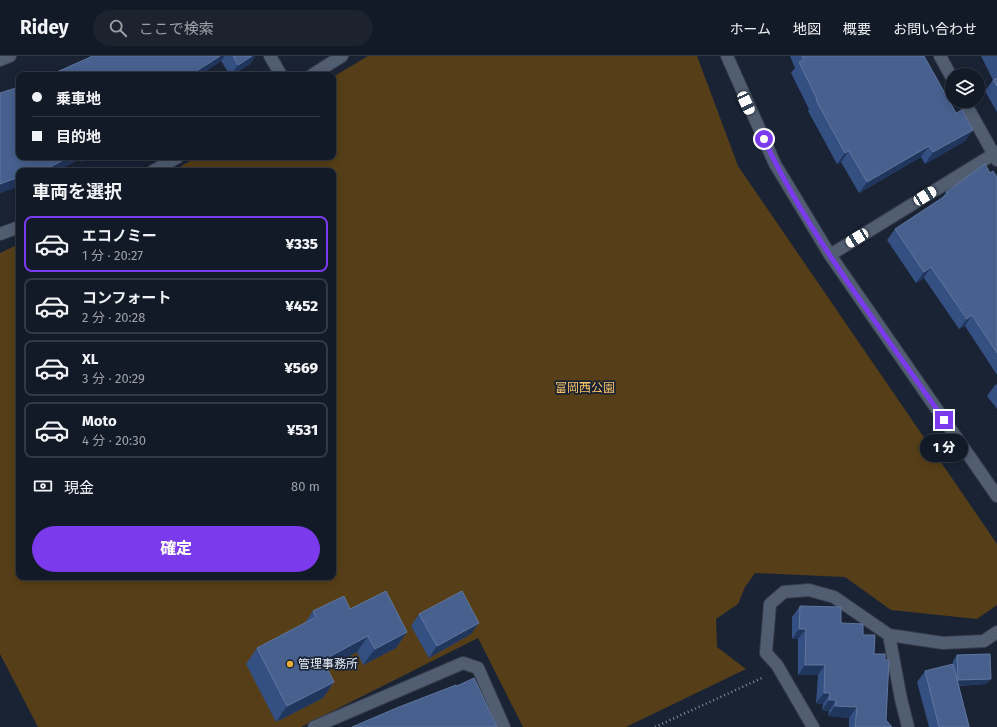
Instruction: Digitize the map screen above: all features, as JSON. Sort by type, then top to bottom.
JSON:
[{"type":"street","points":[[0,60],[10,56]]},
{"type":"street","points":[[270,56],[280,72]]},
{"type":"street","points":[[317,72],[342,56]]},
{"type":"street","points":[[726,56],[775,164],[830,255],[997,496]]},
{"type":"street","points":[[940,56],[947,68]]},
{"type":"street","points":[[830,255],[996,156],[968,108]]},
{"type":"street","points":[[158,168],[173,160]]},
{"type":"street","points":[[0,234],[16,228]]},
{"type":"street","points":[[813,727],[793,691],[779,671],[778,666],[766,653],[770,604],[784,592],[809,590],[834,597],[889,635],[943,643],[984,641],[997,632]]},
{"type":"street","points":[[889,635],[908,727]]},
{"type":"street","points":[[314,727],[463,663],[478,668],[504,727]]},
{"type":"path","points":[[655,727],[779,671]]},
{"type":"green space","name":"富岡西公園","points":[[368,56],[697,56],[738,166],[997,544],[997,605],[977,619],[891,610],[845,577],[755,573],[745,587],[738,604],[716,619],[717,647],[746,669],[626,727],[523,727],[478,638],[301,727],[38,727],[0,654],[0,253],[16,245],[16,580],[336,580],[336,168],[178,168],[192,160],[336,160],[336,75]]},
{"type":"building","points":[[93,56],[220,56],[195,72],[57,72]]},
{"type":"building","points":[[233,56],[252,56],[238,65]]},
{"type":"building","points":[[802,56],[924,56],[945,93],[945,108],[953,108],[956,113],[962,110],[973,130],[933,152],[929,146],[867,182],[849,151],[845,153],[816,100],[817,99],[799,62],[804,60]]},
{"type":"building","points":[[997,78],[997,86],[993,80]]},
{"type":"building","points":[[16,88],[16,160],[63,160],[46,168],[16,168],[16,178],[0,184],[0,93]]},
{"type":"building","points":[[985,164],[990,173],[993,171],[997,177],[997,353],[972,315],[967,319],[931,267],[924,272],[895,229],[948,194],[946,192]]},
{"type":"building","name":"管理事務所","points":[[386,591],[407,632],[375,649],[368,636],[323,660],[334,682],[287,706],[257,648],[316,617],[313,611],[344,596],[350,609]]},
{"type":"building","points":[[462,591],[479,623],[437,646],[419,614]]},
{"type":"building","points":[[800,606],[841,607],[841,623],[863,624],[863,635],[875,635],[874,654],[885,654],[885,660],[889,660],[886,720],[892,727],[855,727],[857,707],[835,706],[836,700],[829,700],[830,693],[824,693],[825,665],[805,665],[806,629],[799,629]]},
{"type":"building","points":[[990,654],[991,679],[958,680],[957,655]]},
{"type":"building","points":[[953,664],[969,727],[939,727],[925,671]]},
{"type":"building","points":[[474,678],[497,727],[352,727],[399,707],[456,685],[457,686]]},
{"type":"place","name":"管理事務所","points":[[290,664]]},
{"type":"route","points":[[764,139],[775,164],[830,255],[944,420]]}]
